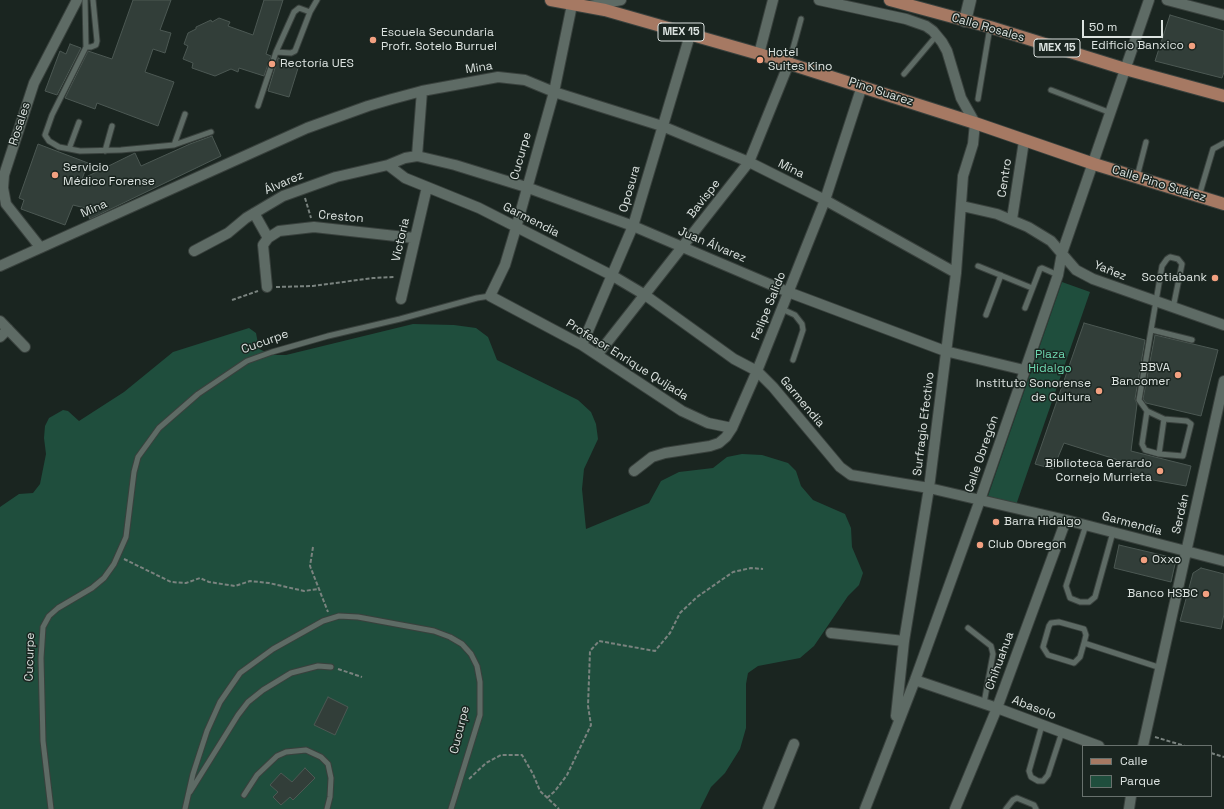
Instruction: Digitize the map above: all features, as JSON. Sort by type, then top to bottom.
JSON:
[{"type":"main road","name":"MEX 15","points":[[551,0],[573,2]]},
{"type":"main road","name":"Calle Rosales","points":[[890,0],[990,27],[1125,69],[1224,96]]},
{"type":"main road","name":"Pino Suarez","points":[[573,2],[789,63],[975,123],[1094,164]]},
{"type":"main road","name":"Calle Pino Suárez","points":[[1094,164],[1224,204]]},
{"type":"street","name":"Rosales","points":[[40,247],[6,204],[3,188],[4,175],[34,83],[77,0]]},
{"type":"street","points":[[588,7],[617,0],[618,14]]},
{"type":"street","points":[[759,54],[773,0]]},
{"type":"street","name":"Calle Rosales","points":[[819,0],[906,19],[926,26],[937,35],[946,51],[961,98],[975,123]]},
{"type":"street","points":[[966,21],[970,0]]},
{"type":"street","points":[[1147,0],[1161,0]]},
{"type":"street","name":"Calle Obregón","points":[[895,728],[915,680],[980,500],[1058,275],[1062,253],[1094,164],[1147,0]]},
{"type":"street","points":[[1167,0],[1196,4],[1224,15]]},
{"type":"street","name":"Cucurpe","points":[[490,296],[505,265],[516,228],[526,187],[554,92],[573,2]]},
{"type":"street","name":"Oposura","points":[[582,345],[613,276],[633,226],[690,35]]},
{"type":"street","name":"Bavispe","points":[[598,354],[749,162],[789,63]]},
{"type":"street","name":"Mina","points":[[0,266],[307,128],[368,106],[422,91],[498,77],[525,80],[554,92],[662,126],[749,162],[825,200],[956,273]]},
{"type":"street","name":"Felipe Salido","points":[[634,471],[652,457],[665,453],[710,446],[719,443],[726,437],[732,428],[757,371],[825,200],[862,86]]},
{"type":"street","points":[[417,156],[422,91]]},
{"type":"street","name":"Surfragio Efectivo","points":[[895,728],[904,641],[929,488],[956,273],[963,176],[973,144],[975,123]]},
{"type":"street","name":"Centro","points":[[1012,219],[1024,141]]},
{"type":"street","name":"Juan Álvarez","points":[[391,167],[406,158],[417,156],[455,165],[526,187],[633,226],[788,292],[945,351],[1024,370]]},
{"type":"street","name":"Garmendia","points":[[391,167],[405,178],[464,200],[516,228],[613,276],[644,295],[734,358],[757,371],[773,386],[845,471],[860,476],[929,488],[1066,520],[1224,561]]},
{"type":"street","name":"Álvarez","points":[[194,251],[228,233],[254,213],[283,196],[336,177],[391,167]]},
{"type":"street","name":"Victoria","points":[[401,298],[427,187]]},
{"type":"street","name":"Yañez","points":[[962,206],[1012,219],[1051,241],[1076,270],[1093,278],[1155,302],[1224,325]]},
{"type":"street","points":[[254,213],[268,238],[262,249],[268,287]]},
{"type":"street","name":"Creston","points":[[268,238],[284,230],[314,227],[414,238]]},
{"type":"street","name":"Profesor Enrique Quijada","points":[[490,296],[598,354],[682,410],[708,423],[732,428]]},
{"type":"street","points":[[0,321],[25,347]]},
{"type":"street","points":[[0,337],[8,329]]},
{"type":"street","name":"Serdán","points":[[1143,745],[1186,552],[1220,413],[1224,381]]},
{"type":"street","name":"Chihuahua","points":[[955,809],[997,708],[1066,520]]},
{"type":"street","points":[[831,633],[904,641]]},
{"type":"street","name":"Abasolo","points":[[915,680],[984,703],[1096,745]]},
{"type":"street","points":[[865,809],[895,728]]},
{"type":"street","points":[[768,809],[794,744]]},
{"type":"street","points":[[1128,809],[1131,797]]},
{"type":"lane","points":[[85,0],[86,47],[52,114],[45,135],[49,141],[59,147],[80,151],[105,151],[174,146],[211,132]]},
{"type":"lane","points":[[86,47],[94,47],[97,41],[92,0]]},
{"type":"lane","points":[[276,52],[291,53],[295,51],[310,12],[317,0]]},
{"type":"lane","points":[[258,106],[276,52],[296,9],[299,8],[310,12]]},
{"type":"lane","points":[[789,63],[801,19]]},
{"type":"lane","points":[[978,99],[990,27]]},
{"type":"lane","points":[[904,74],[937,35]]},
{"type":"lane","points":[[1051,90],[1111,113]]},
{"type":"lane","points":[[174,146],[185,114]]},
{"type":"lane","points":[[69,149],[79,122]]},
{"type":"lane","points":[[105,151],[112,126]]},
{"type":"lane","points":[[1137,177],[1146,142]]},
{"type":"lane","points":[[1199,196],[1213,149],[1224,143]]},
{"type":"lane","points":[[1147,411],[1142,444],[1145,450],[1159,454],[1183,456],[1191,424],[1187,421],[1164,419],[1147,411],[1139,400],[1152,330],[1155,302],[1164,261],[1170,257],[1178,259],[1182,264],[1173,308]]},
{"type":"lane","points":[[978,266],[1032,288]]},
{"type":"lane","points":[[1025,308],[1040,269],[1042,268],[1058,275]]},
{"type":"lane","points":[[986,315],[1001,275]]},
{"type":"lane","name":"Cucurpe","points":[[50,809],[43,741],[41,658],[43,627],[49,616],[58,608],[92,588],[104,578],[119,555],[126,537],[134,472],[138,458],[159,428],[203,390],[247,361],[272,352],[400,320],[477,298],[490,296]]},
{"type":"lane","points":[[782,309],[795,315],[802,324],[803,330],[793,360]]},
{"type":"lane","points":[[1152,330],[1192,340]]},
{"type":"lane","points":[[1159,454],[1164,419]]},
{"type":"lane","points":[[1086,525],[1066,586],[1070,598],[1080,602],[1089,602],[1095,597],[1112,532]]},
{"type":"lane","name":"Cucurpe","points":[[185,809],[187,796],[207,730],[220,702],[240,673],[273,649],[323,621],[339,616],[358,617],[434,631],[450,636],[462,644],[472,654],[477,666],[480,682],[480,716],[451,809]]},
{"type":"lane","points":[[1055,622],[1082,628],[1086,632],[1084,643],[1080,657],[1074,663],[1048,655],[1043,647],[1049,626],[1055,622]]},
{"type":"lane","points":[[968,628],[991,646],[993,654],[984,703]]},
{"type":"lane","points":[[1084,643],[1161,668]]},
{"type":"lane","points":[[187,796],[238,715],[248,702],[263,690],[291,673],[318,666],[331,667]]},
{"type":"lane","points":[[1042,724],[1029,770],[1032,777],[1038,781],[1043,781],[1048,775],[1062,732]]},
{"type":"lane","points":[[244,795],[257,775],[277,756],[286,752],[306,750],[321,757],[328,764],[331,778],[331,791],[327,809]]},
{"type":"lane","points":[[1006,809],[1013,800],[1017,798],[1029,802],[1036,809]]},
{"type":"path","points":[[302,189],[314,227]]},
{"type":"path","points":[[232,300],[268,287],[313,286],[373,278],[406,277]]},
{"type":"path","points":[[313,547],[310,566],[330,619]]},
{"type":"path","points":[[119,555],[129,562],[171,582],[186,583],[200,578],[209,582],[235,586],[250,581],[269,582],[304,591],[319,589]]},
{"type":"path","points":[[547,798],[555,791],[567,775],[591,725],[588,706],[590,651],[599,641],[655,651],[670,633],[680,613],[697,597],[733,572],[752,568],[763,569]]},
{"type":"path","points":[[331,667],[362,678]]},
{"type":"path","points":[[1146,734],[1182,745]]},
{"type":"path","points":[[1212,753],[1224,757]]},
{"type":"path","points":[[458,786],[476,774],[486,763],[501,755],[522,755],[533,774],[540,791],[559,809]]},
{"type":"green space","name":"Plaza Hidalgo","points":[[1062,282],[1090,292],[1016,505],[988,496]]},
{"type":"green space","points":[[413,324],[454,325],[476,328],[488,337],[497,360],[578,400],[591,412],[596,424],[598,439],[584,469],[582,489],[586,529],[649,503],[661,481],[679,472],[713,468],[727,457],[742,454],[762,455],[788,463],[796,471],[801,486],[813,500],[845,514],[851,528],[852,547],[863,573],[859,585],[848,596],[814,646],[800,658],[758,666],[748,673],[746,684],[746,728],[740,749],[725,773],[711,787],[700,809],[0,809],[0,507],[19,494],[33,493],[40,484],[46,454],[44,438],[45,426],[49,418],[63,410],[68,411],[79,421],[124,392],[173,352],[249,328],[256,333],[259,349],[272,355],[286,355]]},
{"type":"building","points":[[133,0],[171,0],[160,30],[171,33],[165,53],[153,49],[145,72],[174,82],[158,126],[97,103],[95,109],[65,98],[88,51],[112,59]]},
{"type":"building","points":[[264,0],[283,0],[266,54],[271,56],[264,76],[239,68],[238,72],[231,69],[215,76],[192,68],[193,63],[183,59],[188,46],[184,44],[188,33],[196,29],[196,27],[211,20],[212,22],[219,18],[230,22],[228,26],[253,35]]},
{"type":"building","name":"Edificio Banxico","points":[[1170,15],[1224,31],[1224,72],[1222,78],[1155,61]]},
{"type":"building","points":[[70,44],[81,48],[57,95],[45,91],[60,51],[66,54]]},
{"type":"building","points":[[278,58],[299,65],[289,97],[268,91]]},
{"type":"building","points":[[212,136],[221,156],[90,219],[85,208],[73,205],[65,225],[21,209],[24,200],[19,198],[38,144],[88,163],[82,179],[135,153],[141,166]]},
{"type":"building","name":"Instituto Sonorense de Cultura","points":[[1084,323],[1145,340],[1135,399],[1137,404],[1131,451],[1191,466],[1186,486],[1131,476],[1131,464],[1064,443],[1053,469],[1035,464]]},
{"type":"building","name":"BBVA Bancomer","points":[[1155,335],[1218,350],[1201,416],[1146,403],[1143,399]]},
{"type":"building","name":"Oxxo","points":[[1119,545],[1170,557],[1175,564],[1171,582],[1114,568]]},
{"type":"building","name":"Banco HSBC","points":[[1201,568],[1224,574],[1224,614],[1221,629],[1180,621],[1193,573]]},
{"type":"building","points":[[328,697],[348,707],[335,735],[314,725]]},
{"type":"building","points":[[305,768],[315,778],[293,800],[290,797],[281,805],[273,797],[278,792],[270,785],[281,773],[292,782]]},
{"type":"place","name":"Escuela Secundaria Profr. Sotelo Burruel","points":[[373,40]]},
{"type":"place","name":"Edificio Banxico","points":[[1192,46]]},
{"type":"place","name":"Hotel Suites Kino","points":[[760,60]]},
{"type":"place","name":"Rectoría UES","points":[[272,64]]},
{"type":"place","name":"Servicio Médico Forense","points":[[55,175]]},
{"type":"place","name":"Scotiabank","points":[[1215,278]]},
{"type":"place","name":"BBVA Bancomer","points":[[1178,375]]},
{"type":"place","name":"Instituto Sonorense de Cultura","points":[[1099,391]]},
{"type":"place","name":"Biblioteca Gerardo Cornejo Murrieta","points":[[1160,471]]},
{"type":"place","name":"Barra Hidalgo","points":[[996,522]]},
{"type":"place","name":"Club Obregon","points":[[980,545]]},
{"type":"place","name":"Oxxo","points":[[1144,560]]},
{"type":"place","name":"Banco HSBC","points":[[1206,594]]}]
